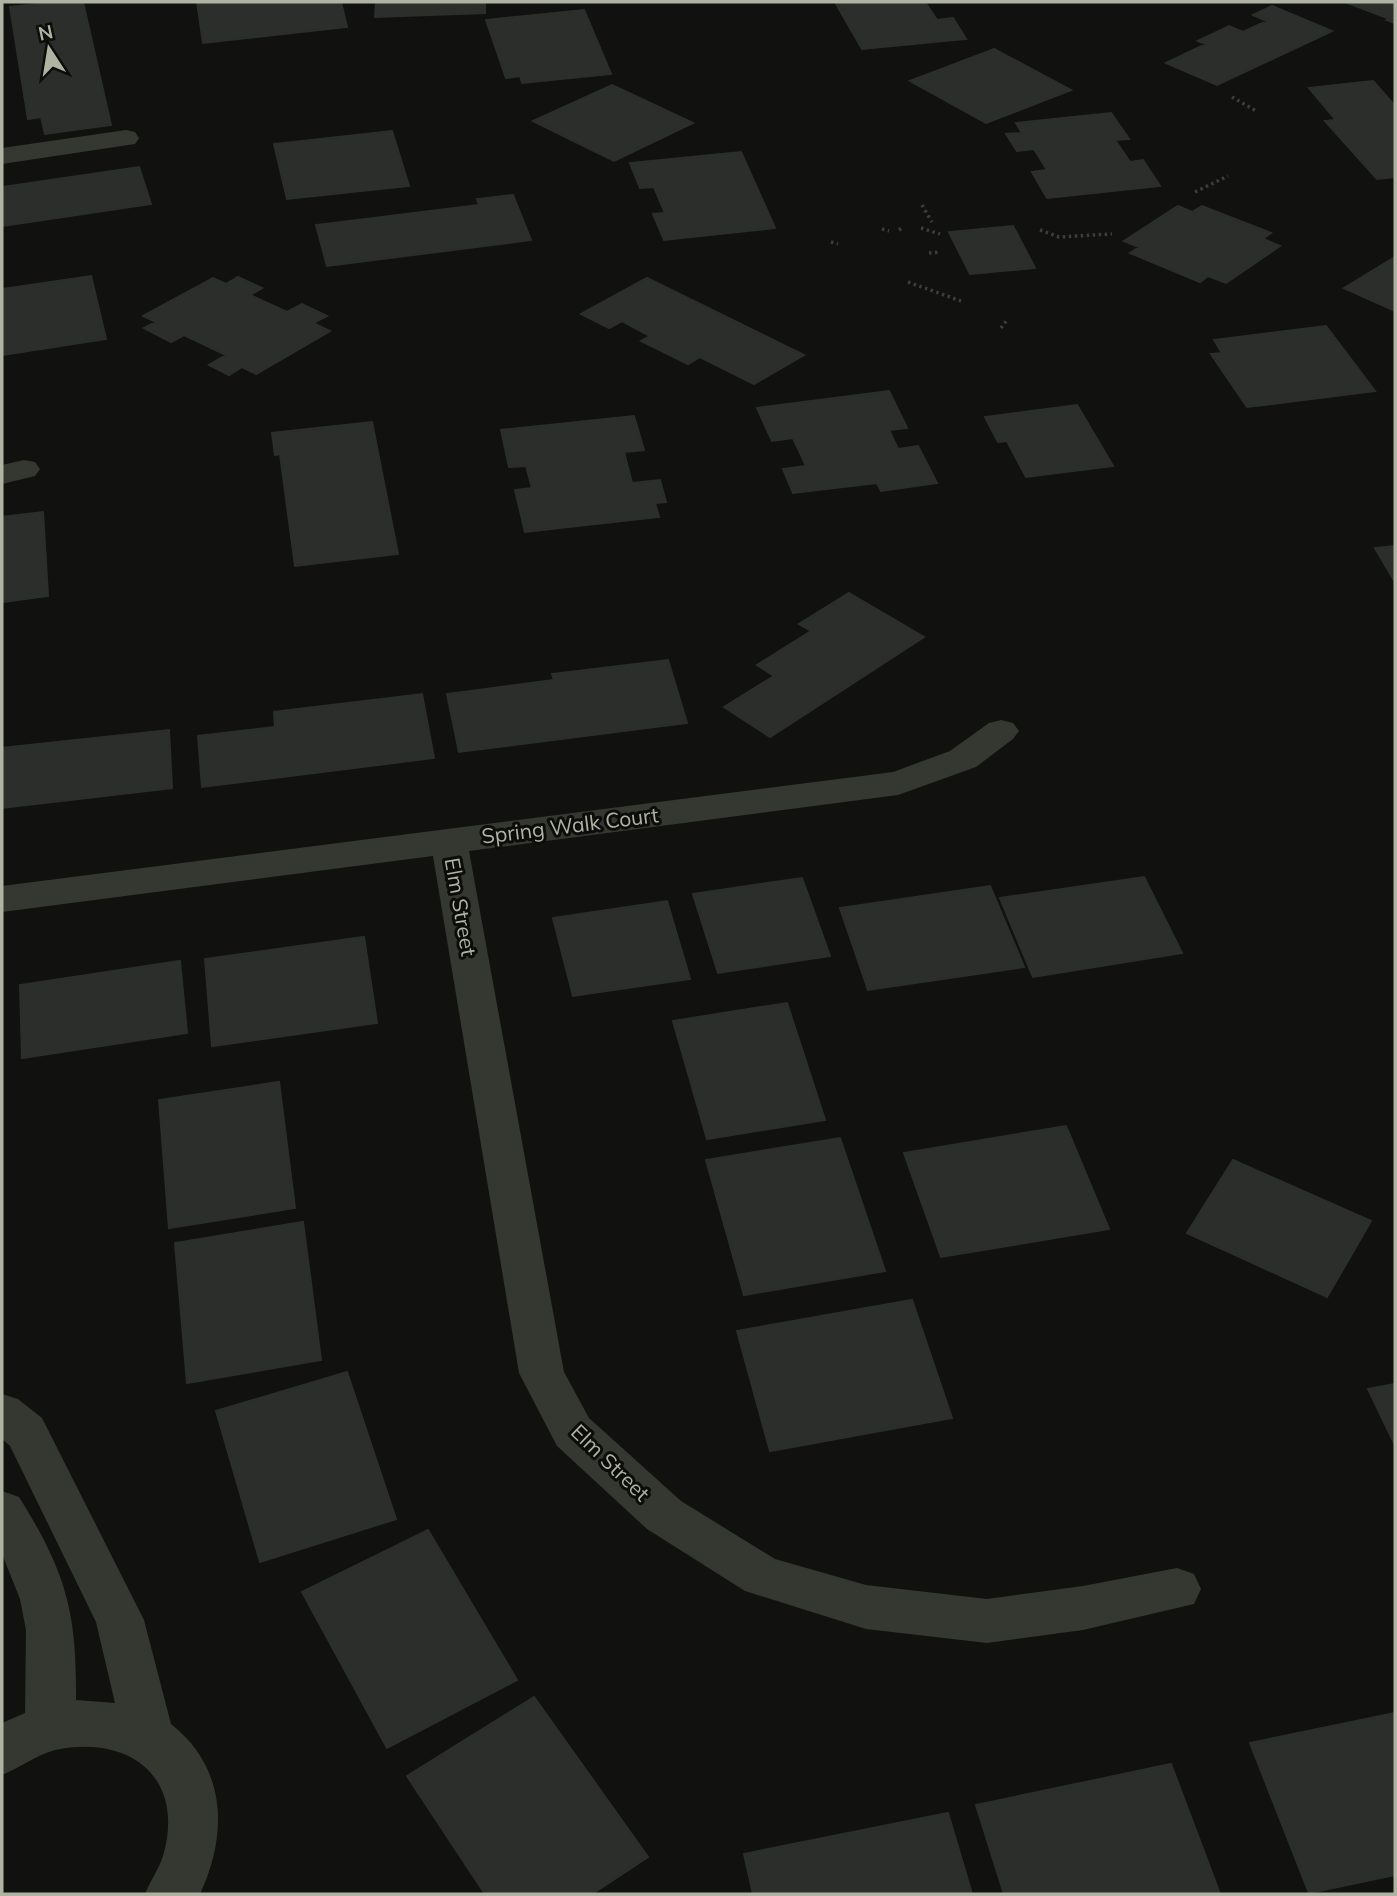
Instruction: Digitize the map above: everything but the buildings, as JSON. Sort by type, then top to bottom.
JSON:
[{"type":"street","points":[[2,156],[126,138]]},
{"type":"street","name":"Spring Walk Court","points":[[2,899],[898,783],[963,760],[1002,732]]},
{"type":"street","name":"Elm Street","points":[[449,841],[542,1373],[573,1432],[664,1515],[762,1576],[866,1607],[986,1621],[1083,1608],[1177,1589]]},
{"type":"street","points":[[2,1413],[26,1432],[120,1620],[149,1738]]},
{"type":"street","points":[[2,1511],[21,1541],[37,1578],[50,1628],[16,1740]]},
{"type":"street","points":[[16,1740],[86,1723],[119,1726],[149,1738],[172,1758],[188,1785],[195,1816],[190,1879]]},
{"type":"path","points":[[1232,97],[1256,111]]},
{"type":"path","points":[[1195,192],[1228,176]]},
{"type":"path","points":[[922,205],[932,222]]},
{"type":"path","points":[[921,228],[940,234]]},
{"type":"path","points":[[882,229],[889,231]]},
{"type":"path","points":[[1040,230],[1059,237],[1112,234]]},
{"type":"path","points":[[831,242],[838,244]]},
{"type":"path","points":[[929,253],[941,252]]},
{"type":"path","points":[[908,282],[961,301]]},
{"type":"path","points":[[1001,328],[1007,320]]}]
